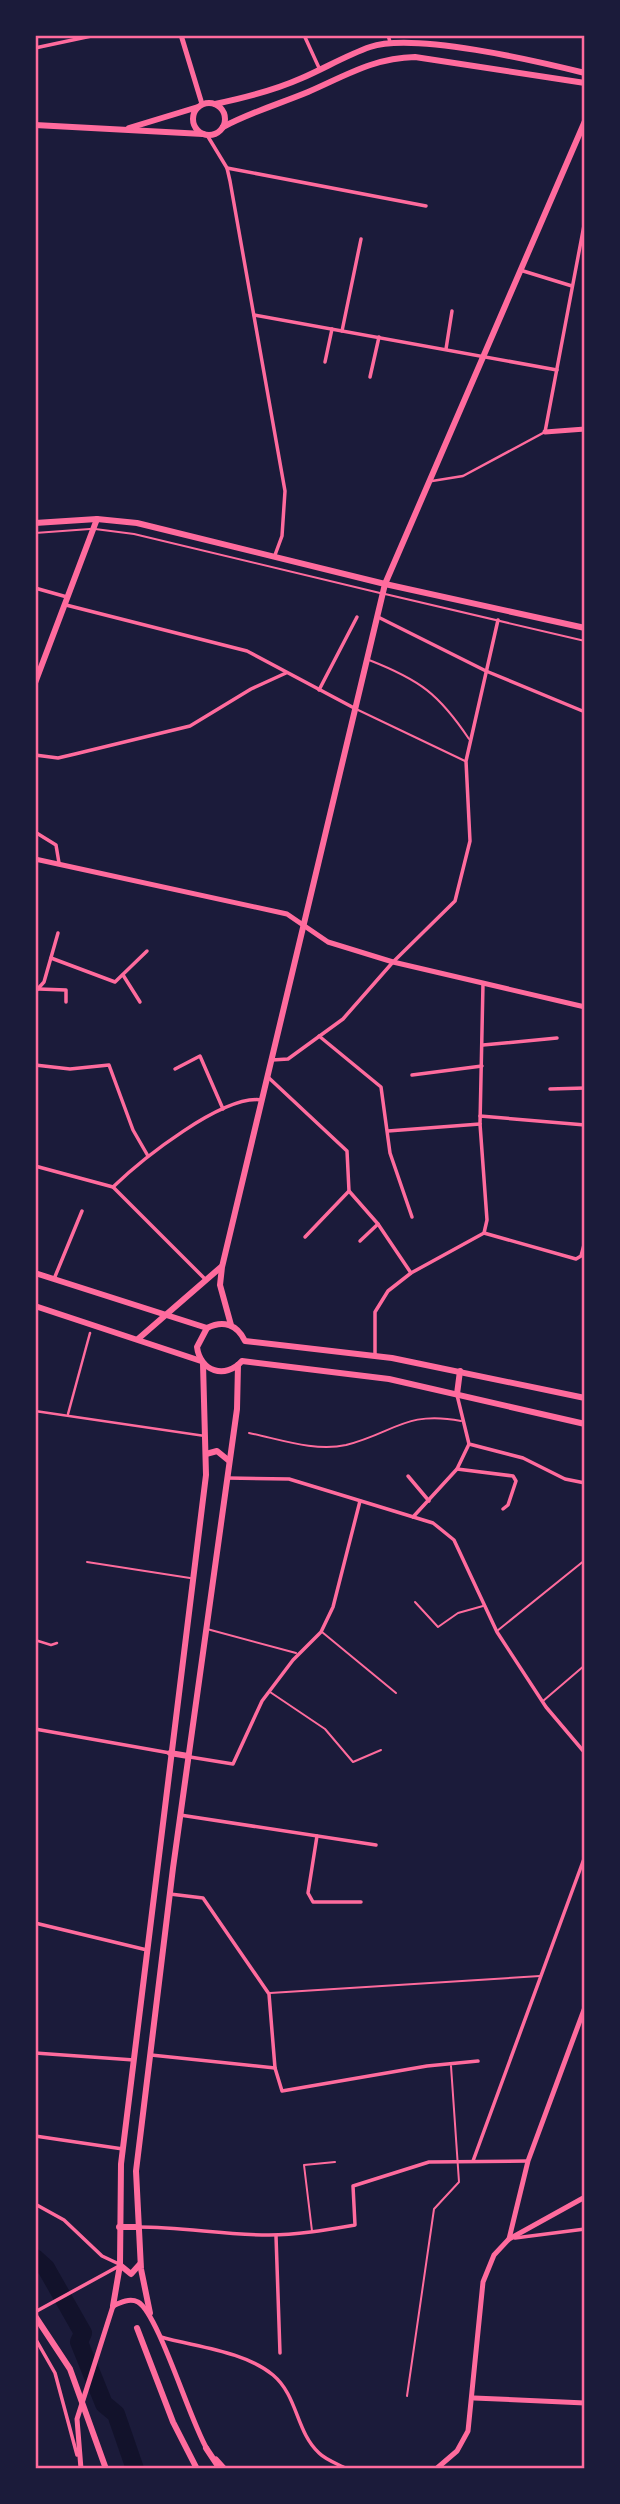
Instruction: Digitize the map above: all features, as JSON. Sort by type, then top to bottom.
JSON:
[{"type":"main road","points":[[124,130],[200,106],[260,92],[320,70],[389,39],[537,61],[585,73]]},
{"type":"main road","points":[[35,125],[216,133],[250,112],[307,92],[347,72],[396,58],[415,57],[585,83]]},
{"type":"main road","points":[[534,77],[537,61]]},
{"type":"main road","points":[[215,104],[225,114],[223,127]]},
{"type":"main road","points":[[200,106],[193,119],[196,128],[205,134]]},
{"type":"main road","points":[[585,121],[385,584],[222,1267],[220,1285],[231,1325],[245,1341],[375,1356],[585,1398]]},
{"type":"main road","points":[[35,683],[97,519]]},
{"type":"main road","points":[[35,523],[97,519],[136,523],[385,584],[585,628]]},
{"type":"main road","points":[[138,1339],[222,1267]]},
{"type":"main road","points":[[35,1273],[207,1328],[223,1323],[231,1325]]},
{"type":"main road","points":[[35,1306],[138,1339],[202,1362],[220,1372],[240,1363],[389,1380],[585,1423]]},
{"type":"main road","points":[[113,2306],[120,2265],[121,2164],[206,1475],[202,1362],[197,1347],[207,1328]]},
{"type":"main road","points":[[150,2313],[140,2264],[137,2166],[180,1815],[225,1478],[237,1409],[240,1363]]},
{"type":"main road","points":[[457,1394],[460,1371]]},
{"type":"main road","points":[[206,1454],[217,1451],[229,1460]]},
{"type":"main road","points":[[170,1753],[188,1756]]},
{"type":"main road","points":[[121,2164],[137,2166]]},
{"type":"main road","points":[[119,2227],[138,2227]]},
{"type":"main road","points":[[120,2265],[131,2274],[140,2264]]},
{"type":"main road","points":[[35,2314],[70,2369],[106,2469]]},
{"type":"main road","points":[[137,2328],[173,2422],[197,2469]]},
{"type":"main road","points":[[206,2448],[220,2469]]},
{"type":"street","points":[[35,48],[96,35]]},
{"type":"street","points":[[181,35],[200,106]]},
{"type":"street","points":[[304,35],[320,70]]},
{"type":"street","points":[[205,134],[227,168],[285,491],[282,537],[275,555]]},
{"type":"street","points":[[227,168],[426,206]]},
{"type":"street","points":[[545,432],[585,220]]},
{"type":"street","points":[[342,331],[362,239]]},
{"type":"street","points":[[520,270],[572,287]]},
{"type":"street","points":[[446,349],[452,311]]},
{"type":"street","points":[[254,315],[557,370]]},
{"type":"street","points":[[325,362],[332,329]]},
{"type":"street","points":[[370,377],[379,337]]},
{"type":"street","points":[[429,481],[463,477],[545,432],[585,429]]},
{"type":"street","points":[[35,588],[68,601],[247,651],[356,709]]},
{"type":"street","points":[[319,690],[357,617]]},
{"type":"street","points":[[378,617],[486,671],[585,712]]},
{"type":"street","points":[[271,1060],[288,1059],[359,1003],[393,962],[455,901],[470,841],[466,761],[498,620]]},
{"type":"street","points":[[35,755],[66,756],[190,726],[251,689],[286,673]]},
{"type":"street","points":[[35,832],[56,845],[59,864]]},
{"type":"street","points":[[35,859],[287,914],[328,942],[393,962],[585,1007]]},
{"type":"street","points":[[58,933],[37,991],[66,990],[66,1002]]},
{"type":"street","points":[[51,958],[115,982],[147,951]]},
{"type":"street","points":[[123,975],[140,1002]]},
{"type":"street","points":[[484,982],[480,1116],[487,1220],[484,1233]]},
{"type":"street","points":[[319,1036],[381,1087],[390,1153],[412,1217]]},
{"type":"street","points":[[483,1045],[557,1038]]},
{"type":"street","points":[[175,1069],[200,1056],[223,1110]]},
{"type":"street","points":[[35,1065],[70,1069],[109,1065],[133,1130],[148,1156]]},
{"type":"street","points":[[412,1075],[482,1066]]},
{"type":"street","points":[[267,1076],[347,1151],[349,1191],[378,1224],[411,1273]]},
{"type":"street","points":[[550,1089],[585,1088]]},
{"type":"street","points":[[113,1187],[148,1156],[223,1110],[249,1098],[262,1100]]},
{"type":"street","points":[[480,1116],[585,1125]]},
{"type":"street","points":[[388,1130],[480,1124]]},
{"type":"street","points":[[35,1166],[113,1187],[205,1279]]},
{"type":"street","points":[[305,1237],[349,1191]]},
{"type":"street","points":[[54,1279],[82,1211]]},
{"type":"street","points":[[360,1241],[378,1224]]},
{"type":"street","points":[[375,1356],[374,1319],[378,1306],[388,1291],[411,1273],[484,1233],[576,1259],[580,1256],[585,1241]]},
{"type":"street","points":[[68,1414],[90,1333]]},
{"type":"street","points":[[413,1517],[457,1469],[469,1444],[457,1394]]},
{"type":"street","points":[[35,1412],[68,1414],[205,1436]]},
{"type":"street","points":[[469,1444],[523,1458],[565,1479],[585,1483]]},
{"type":"street","points":[[457,1469],[516,1478],[508,1504],[503,1509]]},
{"type":"street","points":[[408,1476],[429,1501]]},
{"type":"street","points":[[225,1478],[289,1479],[433,1523],[454,1540],[496,1632],[542,1702],[585,1753]]},
{"type":"street","points":[[188,1756],[233,1764],[269,1692],[304,1647],[321,1632],[333,1606],[360,1501]]},
{"type":"street","points":[[35,1640],[51,1645],[57,1643]]},
{"type":"street","points":[[35,1728],[170,1753]]},
{"type":"street","points":[[180,1815],[376,1845]]},
{"type":"street","points":[[317,1836],[308,1893],[313,1902],[361,1902]]},
{"type":"street","points":[[472,2161],[585,1856]]},
{"type":"street","points":[[170,1894],[203,1898],[269,1993],[275,2068],[282,2091],[428,2066],[478,2061]]},
{"type":"street","points":[[35,1923],[147,1950]]},
{"type":"street","points":[[509,2239],[528,2161],[585,2007]]},
{"type":"street","points":[[35,2053],[134,2060]]},
{"type":"street","points":[[151,2055],[275,2068]]},
{"type":"street","points":[[35,2136],[123,2149]]},
{"type":"street","points":[[138,2227],[276,2235],[355,2225],[353,2186],[429,2162],[528,2161]]},
{"type":"street","points":[[437,2469],[457,2451],[468,2431],[474,2398],[483,2283],[494,2255],[509,2239],[585,2197]]},
{"type":"street","points":[[35,2204],[64,2220],[102,2256],[120,2265]]},
{"type":"street","points":[[509,2239],[585,2229]]},
{"type":"street","points":[[276,2235],[280,2353]]},
{"type":"street","points":[[35,2314],[120,2265]]},
{"type":"street","points":[[78,2455],[77,2419],[113,2306],[126,2300],[137,2301],[150,2313],[186,2408],[206,2448],[225,2469]]},
{"type":"street","points":[[161,2337],[251,2361],[274,2376],[294,2401],[308,2439],[319,2454],[347,2469]]},
{"type":"street","points":[[35,2338],[55,2373],[81,2469]]},
{"type":"street","points":[[474,2398],[585,2403]]},
{"type":"lane","points":[[35,533],[94,529],[134,534],[585,641]]},
{"type":"lane","points":[[368,659],[424,685],[447,706],[471,741]]},
{"type":"lane","points":[[356,709],[466,761]]},
{"type":"lane","points":[[249,1433],[323,1447],[346,1445],[428,1416],[463,1422]]},
{"type":"lane","points":[[496,1632],[585,1560]]},
{"type":"lane","points":[[88,1562],[193,1578]]},
{"type":"lane","points":[[415,1602],[438,1627],[458,1614],[484,1606]]},
{"type":"lane","points":[[206,1629],[298,1654]]},
{"type":"lane","points":[[321,1632],[396,1693]]},
{"type":"lane","points":[[542,1702],[585,1665]]},
{"type":"lane","points":[[269,1692],[325,1729],[353,1762],[381,1750]]},
{"type":"lane","points":[[269,1993],[541,1976]]},
{"type":"lane","points":[[407,2396],[434,2209],[459,2182],[451,2065]]},
{"type":"lane","points":[[312,2232],[304,2165],[335,2162]]},
{"type":"waterway","points":[[35,2258],[46,2268],[83,2333],[79,2342],[104,2404],[116,2414],[135,2469]]}]
